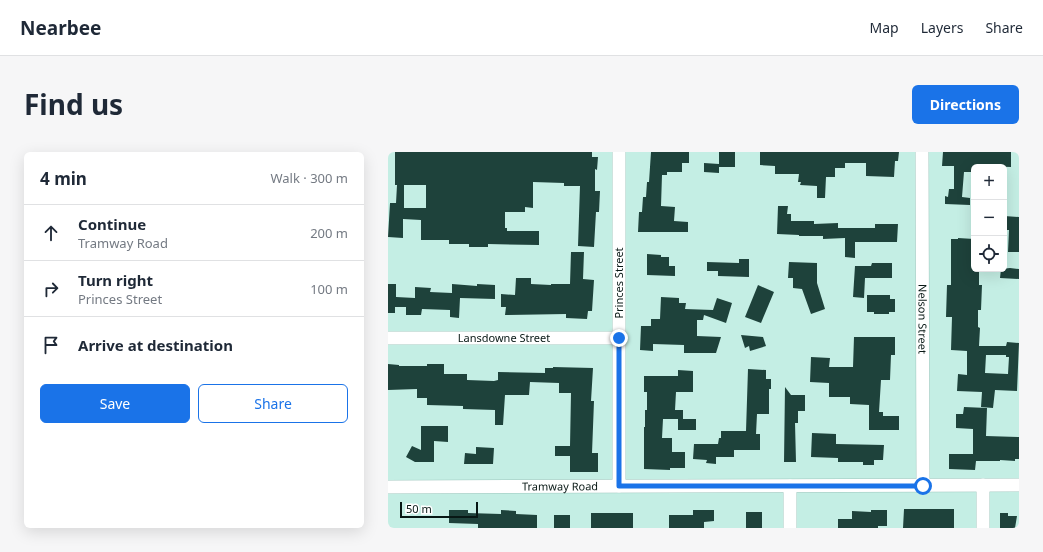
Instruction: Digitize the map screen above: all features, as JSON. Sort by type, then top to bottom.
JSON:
[{"type":"street","name":"Princes Street","points":[[619,152],[619,486]]},
{"type":"street","name":"Nelson Street","points":[[922,152],[923,486]]},
{"type":"street","name":"Lansdowne Street","points":[[388,338],[619,338]]},
{"type":"street","points":[[983,485],[983,528]]},
{"type":"street","name":"Tramway Road","points":[[388,486],[1019,485]]},
{"type":"street","points":[[790,486],[790,528]]},
{"type":"building","points":[[395,152],[592,152],[592,157],[598,157],[597,170],[595,169],[595,191],[600,191],[599,212],[596,212],[594,247],[578,246],[580,186],[564,186],[564,183],[533,182],[533,208],[525,207],[525,212],[505,212],[505,228],[507,228],[507,231],[539,231],[539,245],[488,244],[488,247],[469,247],[469,244],[449,244],[449,240],[421,240],[421,220],[403,219],[403,238],[388,237],[390,203],[396,203],[397,185],[395,185]],"holes":[[[404,185],[426,185],[426,208],[404,208]]]},
{"type":"building","points":[[651,152],[689,152],[689,163],[682,163],[682,172],[667,172],[667,175],[662,175],[661,206],[675,207],[674,221],[688,222],[688,232],[638,232],[639,212],[642,212],[643,197],[646,197],[647,182],[649,182]]},
{"type":"building","points":[[719,152],[735,152],[735,167],[719,167],[719,173],[704,172],[704,163],[719,164]]},
{"type":"building","points":[[760,152],[899,152],[898,161],[895,161],[894,177],[866,176],[866,163],[845,163],[845,168],[835,168],[835,177],[826,177],[825,198],[817,198],[817,186],[800,185],[801,182],[798,182],[799,174],[775,174],[775,166],[760,165]]},
{"type":"building","points":[[943,152],[1011,152],[1011,167],[1007,167],[1007,164],[971,164],[971,172],[964,172],[962,197],[970,198],[970,205],[945,204],[945,196],[948,197],[949,189],[954,189],[954,166],[942,166]]},
{"type":"building","points":[[778,206],[788,206],[787,214],[791,214],[791,221],[814,221],[814,224],[838,223],[838,228],[875,228],[875,224],[898,224],[897,242],[855,242],[855,258],[845,257],[845,238],[823,239],[823,236],[777,234]]},
{"type":"building","points":[[1007,216],[1019,217],[1019,252],[1008,252],[1009,230],[1007,230]]},
{"type":"building","points":[[951,239],[971,239],[971,272],[979,272],[979,285],[982,285],[981,310],[978,310],[978,327],[980,328],[979,346],[1006,346],[1007,342],[1019,343],[1017,391],[995,390],[993,408],[981,407],[982,392],[957,391],[958,374],[967,375],[967,351],[951,350],[952,317],[946,317],[947,285],[951,285]],"holes":[[[986,355],[1006,355],[1006,357],[1009,357],[1008,374],[985,373]]]},
{"type":"building","points":[[571,252],[584,252],[583,279],[594,280],[592,311],[588,311],[587,319],[566,318],[566,314],[505,315],[506,307],[501,307],[501,294],[515,295],[516,278],[531,278],[531,284],[570,284]]},
{"type":"building","points":[[647,254],[669,257],[669,266],[675,266],[675,276],[647,275]]},
{"type":"building","points":[[739,259],[749,259],[749,277],[718,276],[718,271],[707,271],[707,262],[739,263]]},
{"type":"building","points":[[789,262],[817,263],[817,283],[825,309],[811,314],[802,289],[793,288],[793,278],[788,278]]},
{"type":"building","points":[[872,263],[892,263],[892,278],[865,278],[864,298],[853,297],[855,266],[871,266]]},
{"type":"building","points":[[1007,268],[1019,269],[1019,279],[1000,278],[1001,272],[1007,272]]},
{"type":"building","points":[[388,284],[396,284],[396,297],[415,298],[415,287],[431,288],[430,292],[452,293],[452,284],[477,286],[477,284],[495,285],[495,299],[460,298],[459,318],[450,317],[450,310],[422,309],[421,315],[406,315],[406,307],[395,307],[395,313],[388,313]]},
{"type":"building","points":[[758,285],[774,292],[761,323],[745,317]]},
{"type":"building","points":[[867,295],[890,295],[890,299],[895,299],[895,312],[889,312],[889,314],[874,314],[874,312],[867,312]]},
{"type":"building","points":[[661,297],[679,298],[679,303],[686,303],[685,309],[713,310],[717,298],[732,303],[726,323],[704,315],[703,320],[697,320],[697,336],[721,337],[716,353],[684,353],[684,345],[653,344],[653,351],[640,350],[641,326],[651,326],[651,319],[660,319]]},
{"type":"building","points":[[741,335],[763,337],[766,346],[750,351],[749,346],[745,348]]},
{"type":"building","points":[[854,337],[895,337],[895,355],[891,355],[890,380],[881,380],[879,412],[883,412],[883,416],[899,416],[899,430],[869,430],[869,405],[850,404],[850,397],[829,397],[829,383],[810,382],[811,357],[830,358],[829,367],[853,367]]},
{"type":"building","points":[[388,364],[399,366],[427,366],[427,364],[444,364],[444,374],[467,374],[467,380],[494,381],[498,380],[498,372],[545,373],[545,368],[553,367],[593,368],[591,401],[594,401],[592,453],[598,453],[598,472],[570,472],[570,456],[555,456],[555,446],[570,446],[571,393],[559,393],[559,383],[530,382],[529,395],[505,395],[503,425],[495,425],[495,410],[463,409],[463,406],[427,405],[427,398],[417,398],[417,389],[388,390]]},
{"type":"building","points":[[748,369],[766,370],[766,379],[771,379],[771,389],[769,389],[769,414],[757,414],[756,434],[760,434],[760,450],[734,450],[734,457],[716,457],[716,464],[706,463],[707,460],[693,459],[694,444],[718,444],[719,438],[721,438],[721,431],[746,431]]},
{"type":"building","points":[[678,370],[693,371],[693,392],[676,392],[675,410],[683,410],[683,419],[663,419],[662,438],[672,438],[672,452],[685,452],[685,468],[670,468],[670,470],[644,469],[644,427],[645,410],[647,410],[647,392],[644,392],[644,376],[678,376]]},
{"type":"building","points":[[785,387],[791,395],[805,395],[805,411],[798,411],[798,423],[795,423],[796,462],[784,462]]},
{"type":"building","points":[[964,407],[987,408],[986,436],[1019,437],[1019,459],[1015,459],[1015,461],[976,461],[975,470],[949,469],[949,454],[973,454],[973,429],[956,428],[956,414],[963,414]]},
{"type":"building","points":[[678,419],[696,419],[696,430],[678,430]]},
{"type":"building","points":[[421,426],[448,426],[448,442],[434,441],[434,462],[415,462],[406,457],[412,446],[421,450]]},
{"type":"building","points":[[812,433],[836,434],[836,444],[884,445],[883,460],[874,460],[874,465],[863,465],[863,462],[838,462],[838,458],[811,457]]},
{"type":"building","points":[[476,447],[494,448],[493,464],[464,464],[465,453],[476,454]]},
{"type":"building","points":[[904,509],[954,509],[954,528],[903,528]]},
{"type":"building","points":[[449,510],[468,510],[468,513],[501,514],[501,510],[516,511],[516,514],[537,515],[537,528],[478,528],[478,524],[449,523]]},
{"type":"building","points":[[693,510],[714,510],[714,521],[704,522],[704,528],[669,528],[669,515],[693,515]]},
{"type":"building","points":[[871,510],[887,510],[887,526],[878,526],[878,528],[838,528],[838,519],[852,519],[852,511],[871,512]]},
{"type":"building","points":[[746,512],[762,512],[762,528],[746,528]]},
{"type":"building","points":[[591,513],[633,513],[633,528],[591,528]]},
{"type":"building","points":[[1000,513],[1008,513],[1008,516],[1017,516],[1015,528],[1000,528]]},
{"type":"building","points":[[554,515],[570,515],[570,528],[554,528]]},
{"type":"route","points":[[619,338],[619,486],[923,486]]}]
